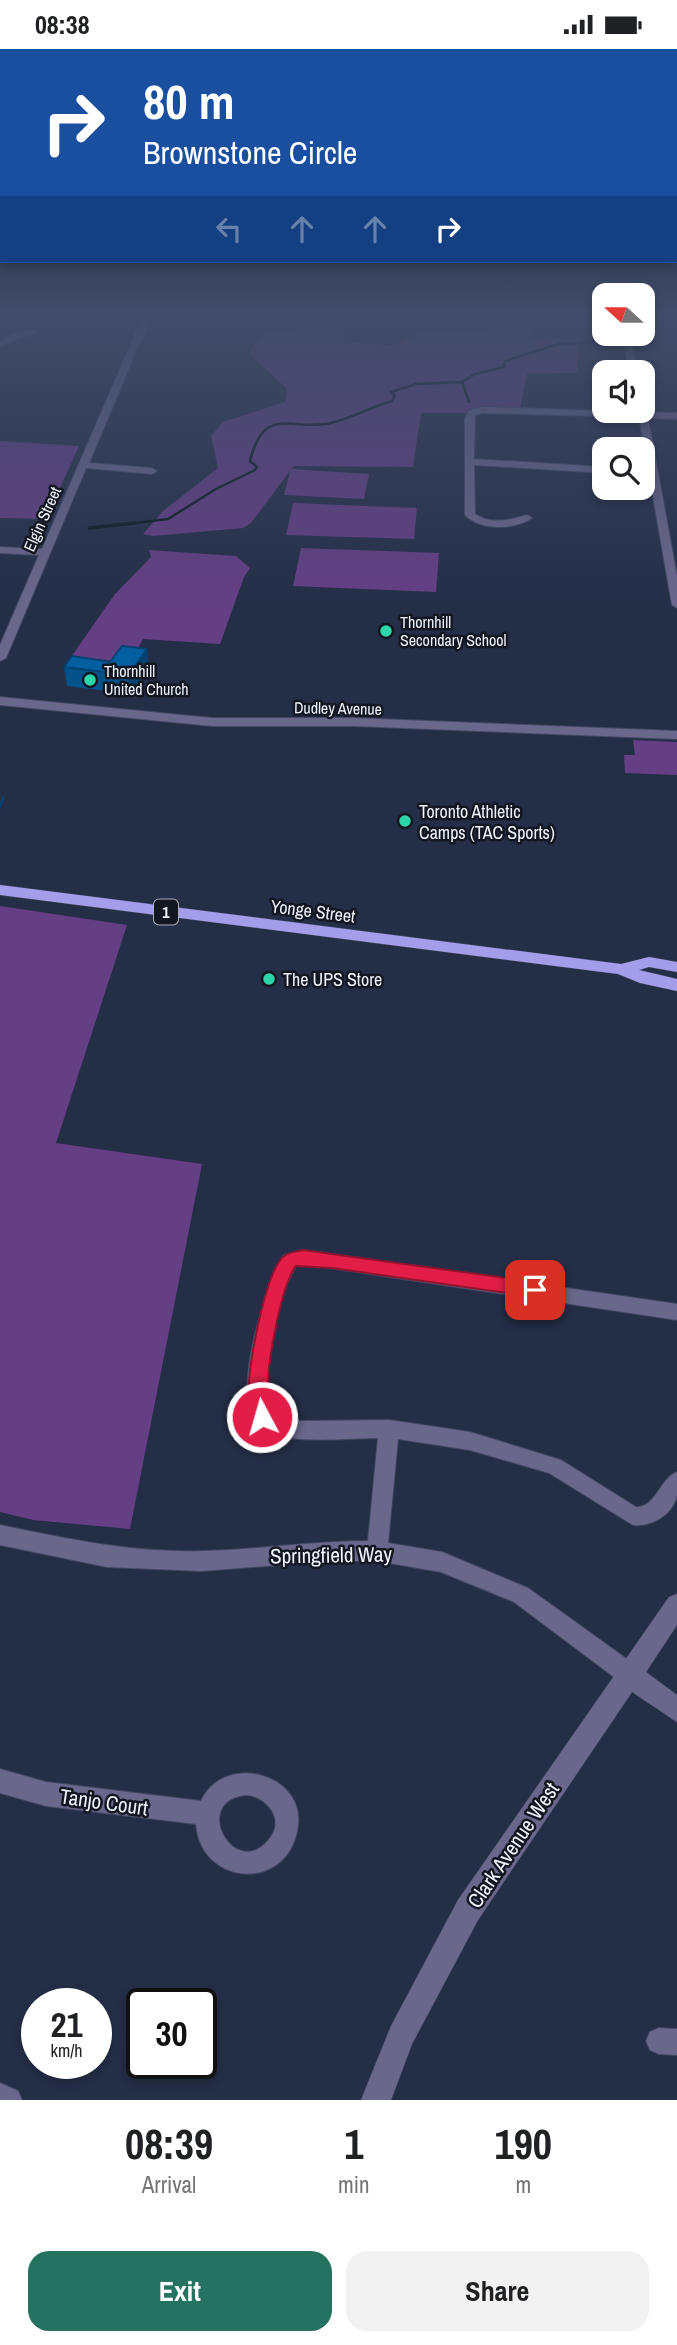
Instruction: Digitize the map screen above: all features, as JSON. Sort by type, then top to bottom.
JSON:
[{"type":"main road","name":"Yonge Street","points":[[0,890],[621,969],[646,979],[677,985]]},
{"type":"main road","name":"Yonge Street","points":[[621,969],[649,962],[677,967]]},
{"type":"street","name":"Elgin Street","points":[[0,658],[106,412]]},
{"type":"street","points":[[475,412],[471,413],[469,419],[471,517],[485,523],[517,522],[527,518]]},
{"type":"street","points":[[536,412],[592,412]]},
{"type":"street","points":[[655,414],[677,416]]},
{"type":"street","points":[[469,462],[592,469]]},
{"type":"street","points":[[83,465],[152,471]]},
{"type":"street","points":[[655,494],[672,551],[677,605]]},
{"type":"street","points":[[0,550],[44,552]]},
{"type":"street","name":"Dudley Avenue","points":[[0,701],[212,722],[352,722],[677,735]]},
{"type":"street","points":[[677,1312],[303,1257],[290,1260],[282,1271],[267,1329],[258,1389],[262,1417],[277,1427],[302,1430],[389,1429],[470,1441],[554,1465],[633,1516],[645,1517],[657,1509],[677,1481]]},
{"type":"street","points":[[377,1551],[389,1429]]},
{"type":"street","name":"Springfield Way","points":[[0,1535],[107,1557],[172,1560],[377,1551],[442,1562],[521,1595],[630,1675]]},
{"type":"street","name":"Clark Avenue West","points":[[376,2100],[401,2036],[468,1910],[677,1605]]},
{"type":"street","points":[[630,1675],[677,1710]]},
{"type":"street","name":"Tanjo Court","points":[[0,1781],[46,1794],[209,1814]]},
{"type":"street","points":[[0,2096],[9,2100]]},
{"type":"shaded area","points":[[255,412],[469,412],[421,413],[413,467],[294,466],[291,469],[369,474],[364,499],[284,495],[290,471],[251,523],[243,528],[153,536],[143,534],[163,511],[218,468],[211,436],[223,422]]},
{"type":"shaded area","points":[[0,441],[79,446],[46,519],[0,518]]},
{"type":"shaded area","points":[[293,503],[417,508],[414,539],[286,535]]},
{"type":"shaded area","points":[[301,548],[439,553],[436,592],[293,586]]},
{"type":"shaded area","points":[[149,550],[236,556],[250,568],[244,577],[220,644],[143,639],[131,662],[71,657],[115,594],[151,557]]},
{"type":"shaded area","points":[[633,740],[677,742],[677,775],[625,773],[624,755],[635,755]]},
{"type":"shaded area","points":[[0,906],[127,925],[56,1143],[202,1164],[130,1529],[33,1520],[0,1512]]},
{"type":"building","points":[[122,646],[147,649],[128,675],[64,667],[72,656],[110,662]]},
{"type":"waterway","points":[[119,525],[168,519],[216,489],[255,470],[257,467],[250,461],[256,443],[263,432],[272,426],[331,423],[362,412]]},
{"type":"waterway","points":[[89,528],[135,523]]},
{"type":"place","name":"Thornhill Secondary School","points":[[386,631]]},
{"type":"place","name":"Thornhill United Church","points":[[90,680]]},
{"type":"place","name":"Toronto Athletic Camps (TAC Sports)","points":[[405,821]]},
{"type":"place","name":"The UPS Store","points":[[269,979]]},
{"type":"route","points":[[262,1417],[258,1389],[267,1329],[282,1271],[290,1260],[303,1257],[535,1290]]}]
